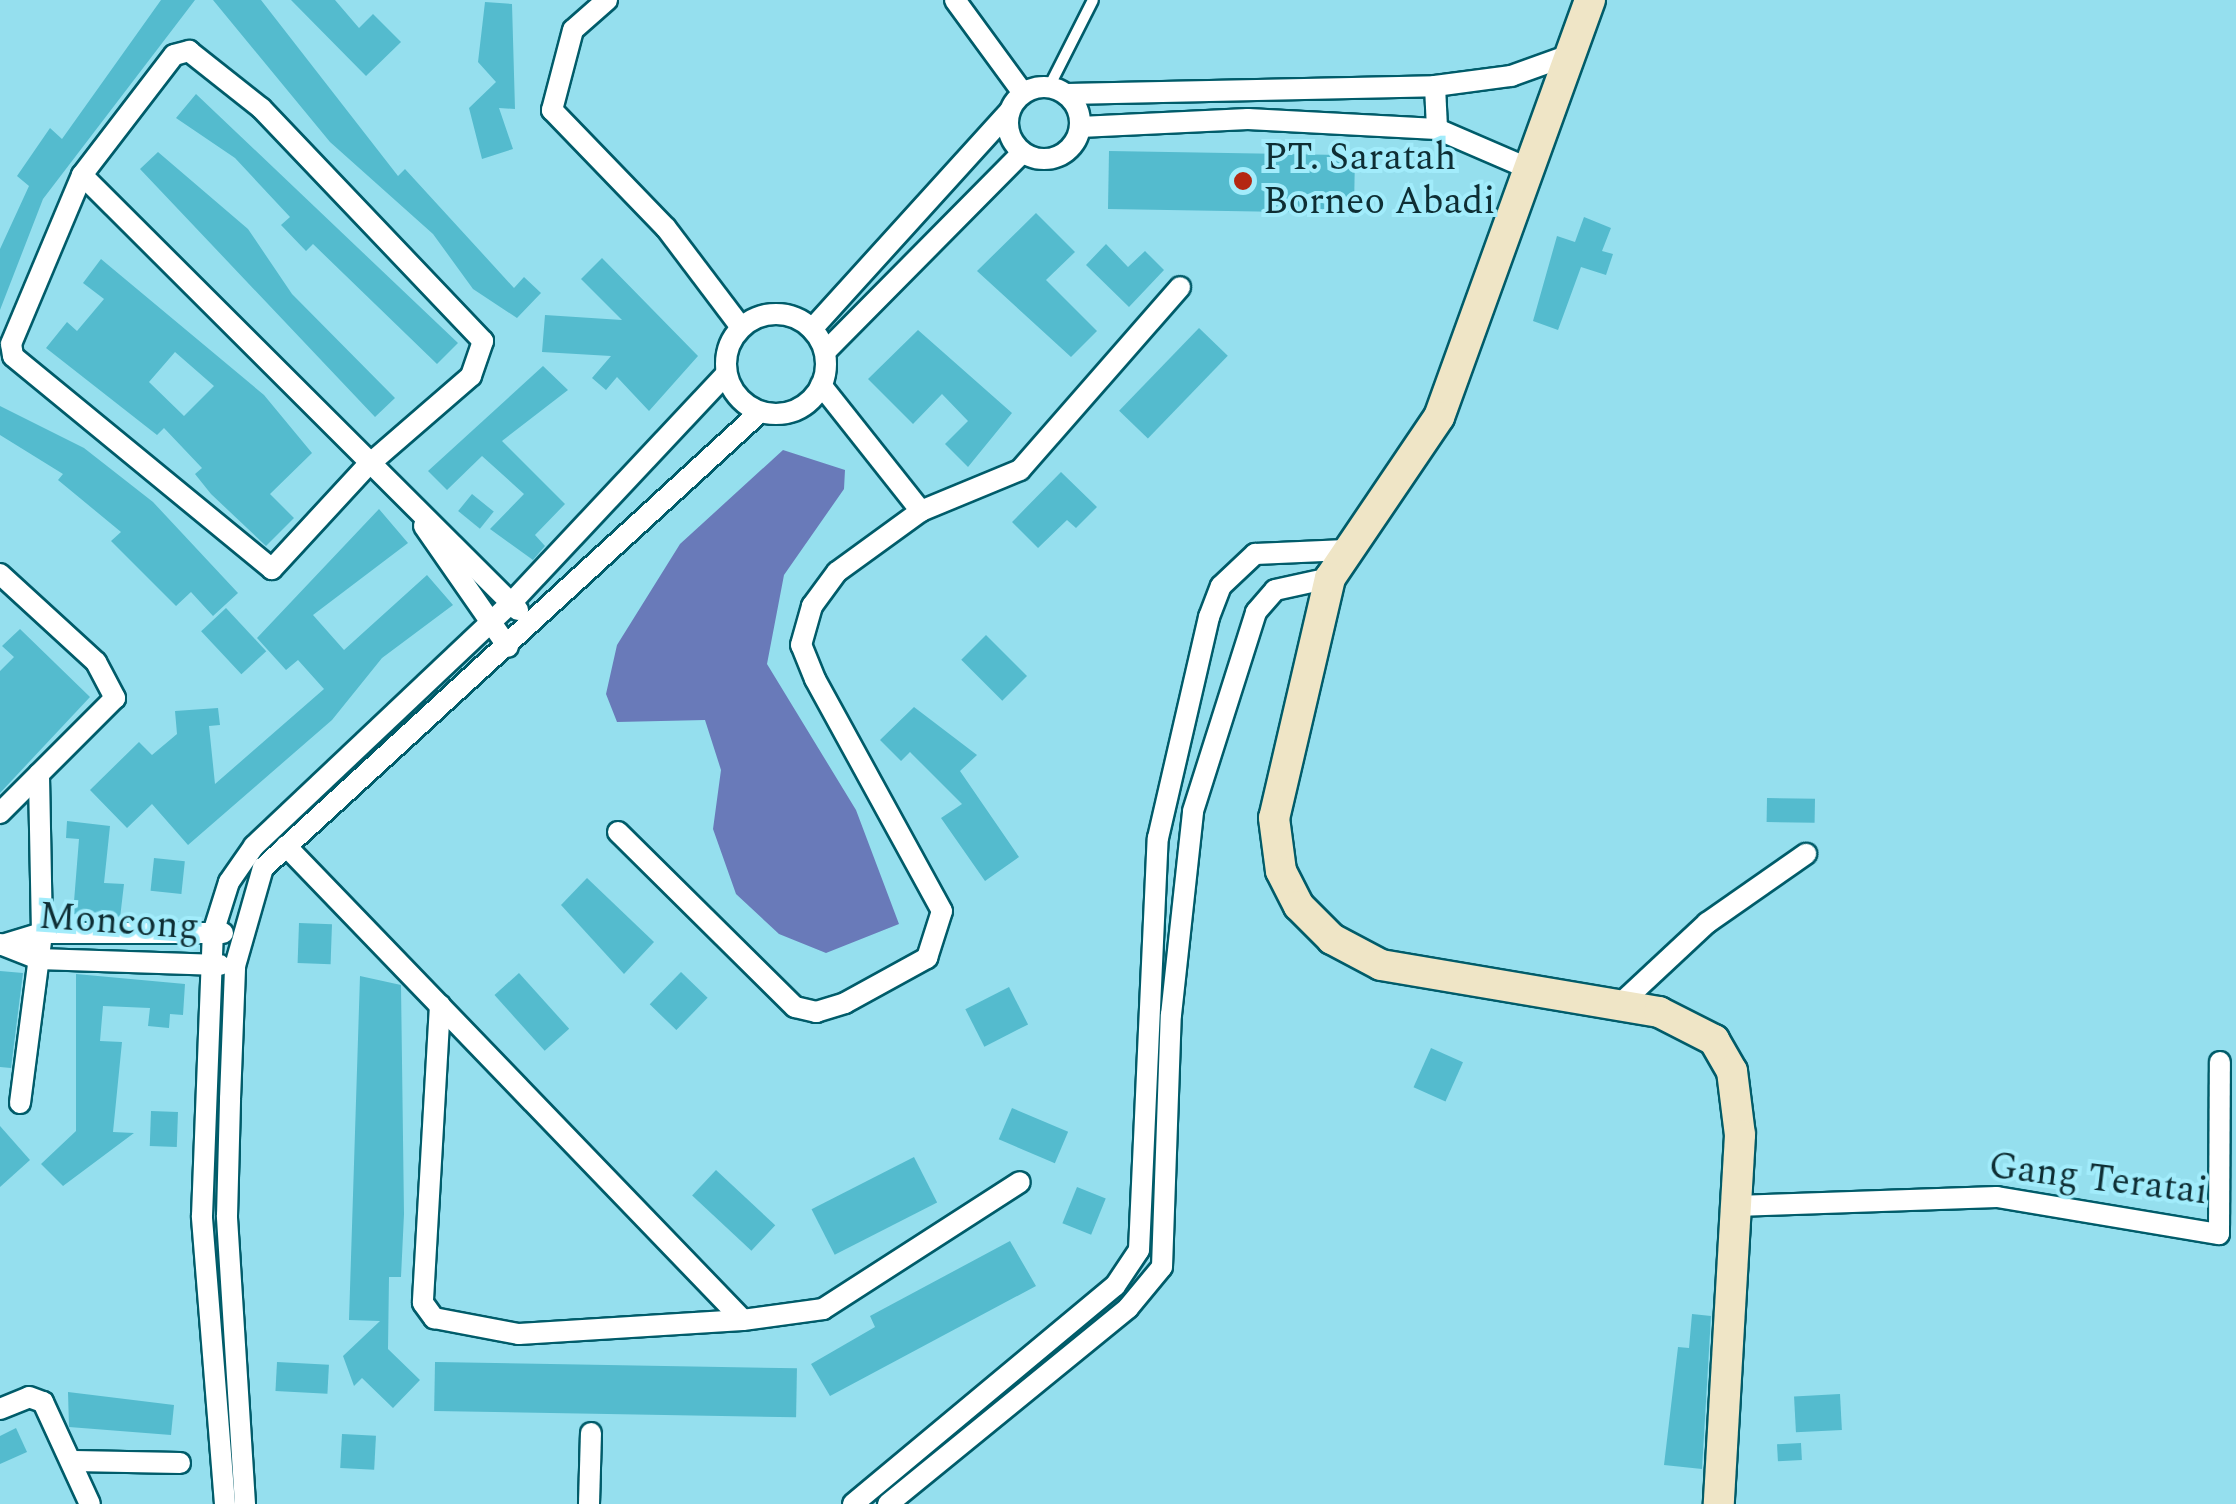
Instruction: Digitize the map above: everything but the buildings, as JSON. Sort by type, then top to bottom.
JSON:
[{"type":"street","points":[[606,0],[573,30],[552,110],[666,228],[741,327]]},
{"type":"street","points":[[955,0],[1023,93]]},
{"type":"street","points":[[1590,0],[1439,417],[1330,578],[1274,818],[1281,871],[1299,906],[1332,940],[1381,964],[1618,1006],[1690,1024],[1732,1070],[1736,1206],[1719,1504]]},
{"type":"street","points":[[189,50],[262,108],[475,324],[484,341],[472,376],[366,467],[272,569],[13,356],[40,263],[82,174],[174,55],[189,50]]},
{"type":"street","points":[[812,329],[1023,93],[1435,86],[1511,76],[1572,54]]},
{"type":"street","points":[[1435,86],[1437,129]]},
{"type":"street","points":[[1058,90],[1080,127]]},
{"type":"street","points":[[1009,112],[1022,153]]},
{"type":"street","points":[[1080,127],[1248,119],[1437,129],[1530,169]]},
{"type":"street","points":[[825,352],[1022,153],[1061,156],[1080,127]]},
{"type":"street","points":[[82,174],[366,467],[423,524],[512,602],[528,624]]},
{"type":"street","points":[[618,832],[795,1007],[816,1012],[845,1003],[928,958],[942,911],[801,645],[812,606],[837,572],[921,511],[1020,470],[1180,287]]},
{"type":"street","points":[[244,1504],[227,1216],[234,966],[263,868],[760,412],[798,409],[822,385],[825,352],[812,329],[777,315],[741,327]]},
{"type":"street","points":[[224,1504],[203,1251],[213,933],[228,882],[254,846],[512,602],[726,374],[741,327]]},
{"type":"street","points":[[726,374],[760,412]]},
{"type":"street","points":[[822,385],[921,511]]},
{"type":"street","points":[[423,524],[488,625],[508,647]]},
{"type":"street","points":[[853,1504],[1114,1286],[1139,1250],[1158,838],[1221,586],[1255,554],[1346,550]]},
{"type":"street","points":[[888,1504],[1128,1308],[1162,1267],[1188,843],[1237,658],[1275,590],[1330,578]]},
{"type":"street","points":[[0,813],[112,706],[114,692],[71,635],[4,585]]},
{"type":"street","points":[[1203,650],[1237,658]]},
{"type":"street","points":[[20,1103],[42,933],[39,774]]},
{"type":"street","points":[[286,846],[743,1320]]},
{"type":"street","points":[[1618,1006],[1707,924],[1806,854]]},
{"type":"street","points":[[1,945],[42,933],[241,932]]},
{"type":"street","name":"Moncong","points":[[1,945],[38,959],[234,966]]},
{"type":"street","points":[[440,1005],[423,1303],[434,1318],[519,1334],[743,1320],[822,1309],[1020,1182]]},
{"type":"street","name":"Gang Teratai","points":[[1736,1206],[1997,1198],[2219,1234],[2220,1062]]},
{"type":"street","points":[[0,1409],[29,1397],[44,1402],[74,1461],[90,1504]]},
{"type":"street","points":[[589,1504],[591,1433]]},
{"type":"street","points":[[74,1461],[180,1463]]},
{"type":"lane","points":[[1058,90],[1093,0]]},
{"type":"water","points":[[783,450],[845,470],[844,489],[784,575],[767,664],[856,810],[899,924],[826,953],[779,934],[736,894],[713,829],[721,770],[705,720],[617,722],[606,694],[617,645],[680,544]]},
{"type":"place","name":"PT. Saratah Borneo Abadi","points":[[1243,181]]}]
